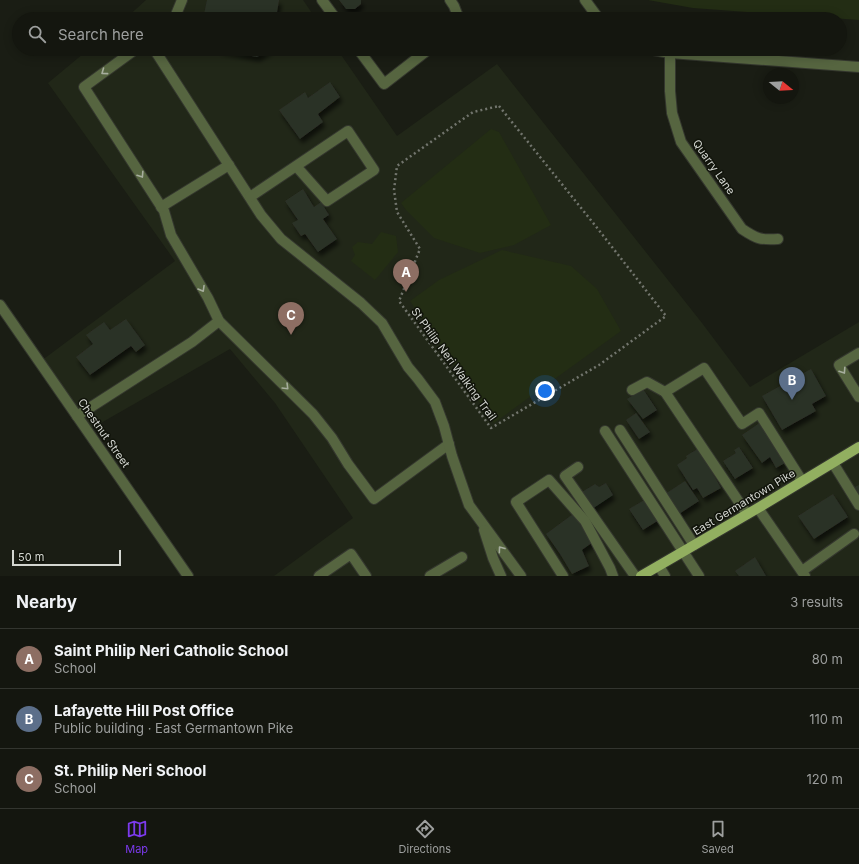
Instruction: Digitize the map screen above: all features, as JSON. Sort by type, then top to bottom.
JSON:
[{"type":"main road","name":"East Germantown Pike","points":[[641,576],[859,447]]},
{"type":"street","points":[[177,12],[182,0]]},
{"type":"street","points":[[322,0],[331,12]]},
{"type":"street","points":[[450,0],[457,12]]},
{"type":"street","points":[[585,0],[594,12]]},
{"type":"street","points":[[126,56],[84,87],[164,211],[171,235],[208,298],[218,321],[313,414],[332,438],[348,464],[374,499],[449,444]]},
{"type":"street","points":[[158,56],[261,215],[281,239],[361,303],[382,324],[408,367],[435,402],[470,506],[521,576]]},
{"type":"street","points":[[363,56],[384,84],[420,56]]},
{"type":"street","name":"Quarry Lane","points":[[670,56],[670,91],[672,113],[681,142],[742,229],[752,236],[764,240],[778,239]]},
{"type":"street","points":[[710,56],[859,67]]},
{"type":"street","points":[[250,197],[296,166],[348,131],[374,170],[328,201],[296,166]]},
{"type":"street","points":[[161,207],[228,165]]},
{"type":"street","name":"Chestnut Street","points":[[0,305],[188,576]]},
{"type":"street","points":[[77,416],[192,342],[218,321]]},
{"type":"street","points":[[859,353],[839,365],[859,397]]},
{"type":"street","points":[[665,392],[704,368],[742,424],[759,414],[802,482]]},
{"type":"street","points":[[632,390],[647,382],[665,392],[747,514]]},
{"type":"street","points":[[620,430],[694,545]]},
{"type":"street","points":[[605,431],[700,576]]},
{"type":"street","points":[[833,463],[859,505]]},
{"type":"street","points":[[578,467],[565,476],[635,576]]},
{"type":"street","points":[[563,576],[516,502],[549,480],[585,521],[610,568],[612,576]]},
{"type":"street","points":[[758,508],[803,573],[854,534]]},
{"type":"street","points":[[482,522],[493,558],[501,576]]},
{"type":"street","points":[[319,576],[351,554],[366,576]]},
{"type":"street","points":[[430,576],[462,557]]},
{"type":"street","points":[[659,566],[665,576]]},
{"type":"path","name":"St Philip Neri Walking Trail","points":[[499,106],[666,316],[599,365],[491,428],[399,301],[420,249],[397,212],[394,190],[397,166],[473,112],[499,106]]},
{"type":"shaded area","points":[[146,0],[303,0],[311,12],[133,12]]},
{"type":"shaded area","points":[[648,0],[859,0],[859,20],[847,19],[847,12],[748,12],[693,8]]},
{"type":"shaded area","points":[[81,56],[342,56],[397,136],[497,64],[702,323],[750,387],[859,322],[859,576],[274,576],[353,518],[275,403],[230,349],[87,431],[41,361],[175,261],[48,83]]},
{"type":"shaded area","points":[[491,129],[499,132],[551,225],[514,245],[480,253],[434,238],[401,203]]},
{"type":"shaded area","points":[[381,232],[396,236],[398,252],[375,280],[351,261],[355,255],[352,247],[358,242],[372,244]]},
{"type":"shaded area","points":[[502,250],[571,266],[597,289],[621,331],[494,423],[410,301],[439,280]]},
{"type":"building","points":[[207,0],[279,0],[277,12],[204,12]]},
{"type":"building","points":[[339,0],[361,0],[361,4],[355,9],[346,9]]},
{"type":"building","points":[[330,82],[340,97],[318,114],[323,122],[300,139],[279,110],[305,92],[308,98]]},
{"type":"building","points":[[303,189],[314,207],[321,202],[329,215],[323,219],[337,239],[318,252],[305,234],[301,236],[292,223],[298,220],[285,201]]},
{"type":"building","points":[[126,319],[145,345],[136,352],[131,346],[90,375],[76,357],[93,344],[86,335],[104,322],[110,330]]},
{"type":"building","points":[[811,369],[826,396],[812,404],[816,411],[782,430],[762,396]]},
{"type":"building","points":[[643,389],[657,410],[643,419],[627,399]]},
{"type":"building","points":[[636,413],[650,432],[639,439],[626,420]]},
{"type":"building","points":[[761,422],[779,450],[777,452],[785,463],[776,468],[770,457],[762,463],[742,435]]},
{"type":"building","points":[[739,447],[753,468],[735,479],[723,461],[736,453],[734,450]]},
{"type":"building","points":[[699,448],[721,488],[703,498],[697,488],[693,490],[677,465],[687,458],[686,456]]},
{"type":"building","points":[[685,481],[699,501],[679,514],[665,494]]},
{"type":"building","points":[[606,483],[613,495],[592,509],[582,492],[595,484],[599,487]]},
{"type":"building","points":[[859,485],[859,499],[853,488]]},
{"type":"building","points":[[833,494],[848,517],[814,539],[798,516]]},
{"type":"building","points":[[646,499],[659,520],[643,530],[629,509]]},
{"type":"building","points":[[573,514],[593,542],[582,550],[589,566],[572,574],[546,534]]},
{"type":"building","points":[[755,557],[766,576],[739,576],[735,571]]},
{"type":"place","name":"Saint Philip Neri Catholic School","points":[[406,292]]},
{"type":"place","name":"St. Philip Neri School","points":[[291,335]]},
{"type":"place","name":"Lafayette Hill Post Office","points":[[792,400]]}]
